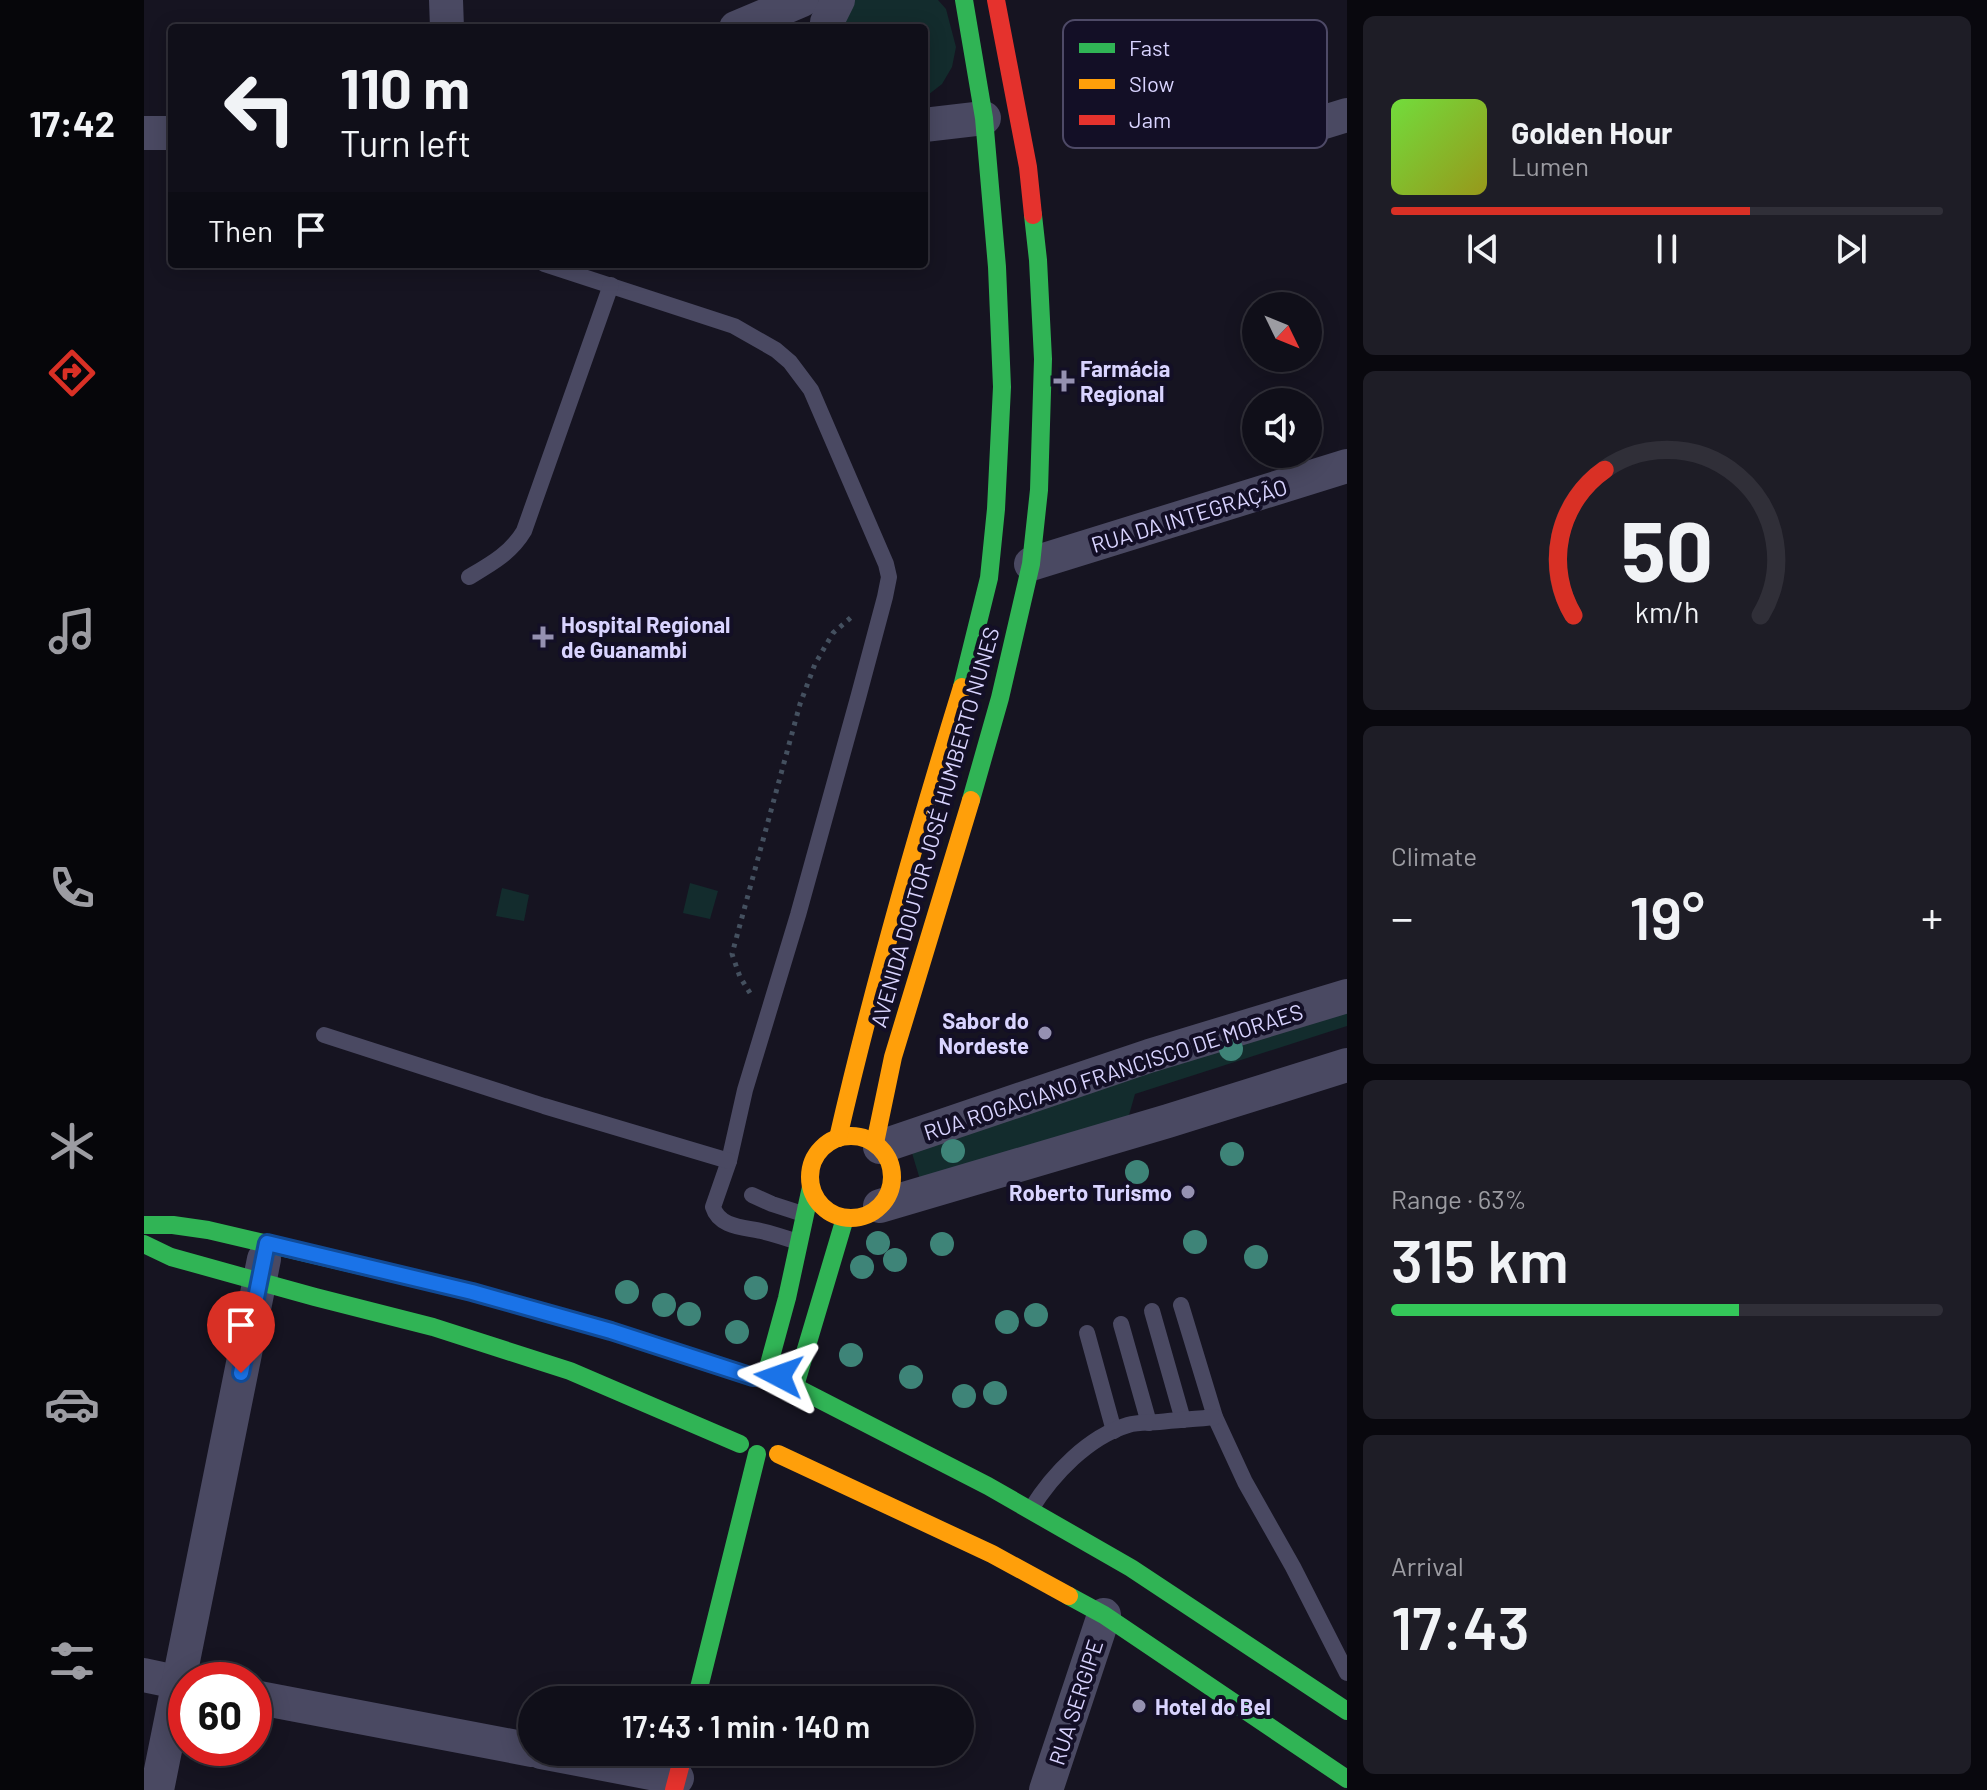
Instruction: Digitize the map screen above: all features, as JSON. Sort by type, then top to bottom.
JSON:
[{"type":"main road","name":"AVENIDA DOUTOR JOSÉ HUMBERTO NUNES","points":[[838,1138],[876,987],[922,817],[964,679],[989,578],[1002,387],[997,267],[984,118],[964,0]]},
{"type":"main road","name":"AVENIDA DOUTOR JOSÉ HUMBERTO NUNES","points":[[877,1145],[893,1057],[962,834],[1000,698],[1031,564],[1039,490],[1043,359],[1038,260],[1028,167],[996,0]]},
{"type":"main road","points":[[852,1135],[877,1145],[887,1157],[891,1170],[892,1183],[888,1195],[880,1206],[865,1216],[845,1218],[831,1214],[815,1198],[811,1187],[809,1175],[818,1152],[838,1138],[852,1135]]},
{"type":"main road","points":[[733,1395],[742,1384],[760,1376],[787,1298],[811,1187]]},
{"type":"main road","points":[[797,1388],[845,1218]]},
{"type":"main road","points":[[144,1225],[197,1228],[267,1243],[472,1292],[760,1376],[779,1376],[797,1388],[806,1401],[808,1413]]},
{"type":"main road","points":[[144,1244],[171,1257],[433,1327],[570,1371],[757,1454],[778,1454],[799,1439]]},
{"type":"main road","points":[[797,1388],[1031,1510],[1156,1584],[1347,1711]]},
{"type":"main road","points":[[727,1416],[740,1444]]},
{"type":"main road","points":[[699,1686],[757,1454]]},
{"type":"main road","points":[[778,1454],[992,1554],[1104,1615],[1347,1779]]},
{"type":"street","points":[[446,0],[447,24]]},
{"type":"street","points":[[745,24],[802,0]]},
{"type":"street","points":[[827,24],[838,0]]},
{"type":"street","points":[[1327,121],[1347,115]]},
{"type":"street","points":[[928,125],[984,118]]},
{"type":"street","points":[[144,133],[168,133]]},
{"type":"street","name":"RUA DA INTEGRAÇÃO","points":[[1031,564],[1347,466]]},
{"type":"street","name":"RUA ROGACIANO FRANCISCO DE MORAES","points":[[877,1145],[1149,1056],[1347,996]]},
{"type":"street","points":[[880,1206],[1347,1065]]},
{"type":"street","points":[[186,1662],[267,1243]]},
{"type":"street","name":"RUA SERGIPE","points":[[1046,1790],[1104,1615]]},
{"type":"street","points":[[144,1675],[168,1680]]},
{"type":"street","points":[[272,1700],[518,1747]]},
{"type":"street","points":[[157,1790],[168,1743]]},
{"type":"street","points":[[632,1766],[678,1773]]},
{"type":"lane","points":[[557,268],[734,326],[776,350],[790,362],[811,390],[886,564],[889,577],[885,597],[798,915],[745,1090],[729,1161],[727,1187],[713,1207],[718,1217],[732,1225],[798,1242]]},
{"type":"lane","points":[[469,577],[502,557],[516,545],[524,531],[611,285]]},
{"type":"lane","points":[[324,1035],[544,1106],[729,1161]]},
{"type":"lane","points":[[752,1195],[805,1214]]},
{"type":"lane","points":[[1181,1305],[1215,1417],[1245,1482],[1347,1673]]},
{"type":"lane","points":[[1152,1311],[1183,1420]]},
{"type":"lane","points":[[1121,1324],[1149,1423]]},
{"type":"lane","points":[[1087,1333],[1114,1431]]},
{"type":"lane","points":[[1031,1510],[1067,1464],[1114,1431],[1130,1424],[1215,1417]]},
{"type":"path","points":[[766,1022],[740,977],[732,954],[800,704],[815,664],[833,633],[857,611],[885,597]]},
{"type":"green space","points":[[848,0],[938,0],[946,9],[956,47],[952,67],[942,84],[928,95],[928,24],[834,24]]},
{"type":"green space","points":[[690,883],[718,891],[710,919],[683,913]]},
{"type":"green space","points":[[502,888],[529,895],[524,921],[496,916]]},
{"type":"green space","points":[[1347,1004],[1347,1026],[1135,1094],[1127,1122],[922,1186],[908,1140]]},
{"type":"traffic: fast","points":[[962,687],[989,578],[1002,387],[997,267],[984,118],[964,0]]},
{"type":"traffic: fast","points":[[971,800],[1000,698],[1031,564],[1039,490],[1043,359],[1033,215]]},
{"type":"traffic: fast","points":[[766,1375],[787,1298],[811,1187]]},
{"type":"traffic: fast","points":[[795,1386],[845,1218]]},
{"type":"traffic: fast","points":[[144,1225],[208,1230],[472,1292],[611,1331],[753,1377]]},
{"type":"traffic: fast","points":[[144,1244],[171,1257],[433,1327],[570,1371],[740,1444]]},
{"type":"traffic: fast","points":[[799,1389],[988,1486],[1131,1568],[1347,1711]]},
{"type":"traffic: fast","points":[[699,1686],[757,1454]]},
{"type":"traffic: fast","points":[[1069,1596],[1104,1615],[1347,1779]]},
{"type":"traffic: slow","points":[[838,1138],[896,911],[962,687]]},
{"type":"traffic: slow","points":[[875,1143],[893,1057],[971,800]]},
{"type":"traffic: slow","points":[[851,1136],[867,1139],[880,1148],[889,1161],[892,1177],[889,1193],[880,1206],[867,1215],[851,1218],[835,1215],[822,1206],[813,1193],[810,1177],[813,1161],[822,1148],[835,1139],[851,1136]]},
{"type":"traffic: slow","points":[[778,1454],[992,1554],[1069,1596]]},
{"type":"traffic: jam","points":[[996,0],[1028,167],[1033,215]]},
{"type":"traffic: jam","points":[[674,1790],[680,1766]]},
{"type":"place","name":"Farmácia Regional","points":[[1064,381]]},
{"type":"place","name":"Hospital Regional de Guanambi","points":[[543,637]]},
{"type":"place","name":"Sabor do Nordeste","points":[[1045,1033]]},
{"type":"place","name":"Roberto Turismo","points":[[1188,1192]]},
{"type":"place","name":"Hotel do Bel","points":[[1139,1706]]},
{"type":"route","points":[[241,1373],[267,1243],[472,1292],[611,1331],[753,1377],[779,1376]]}]
